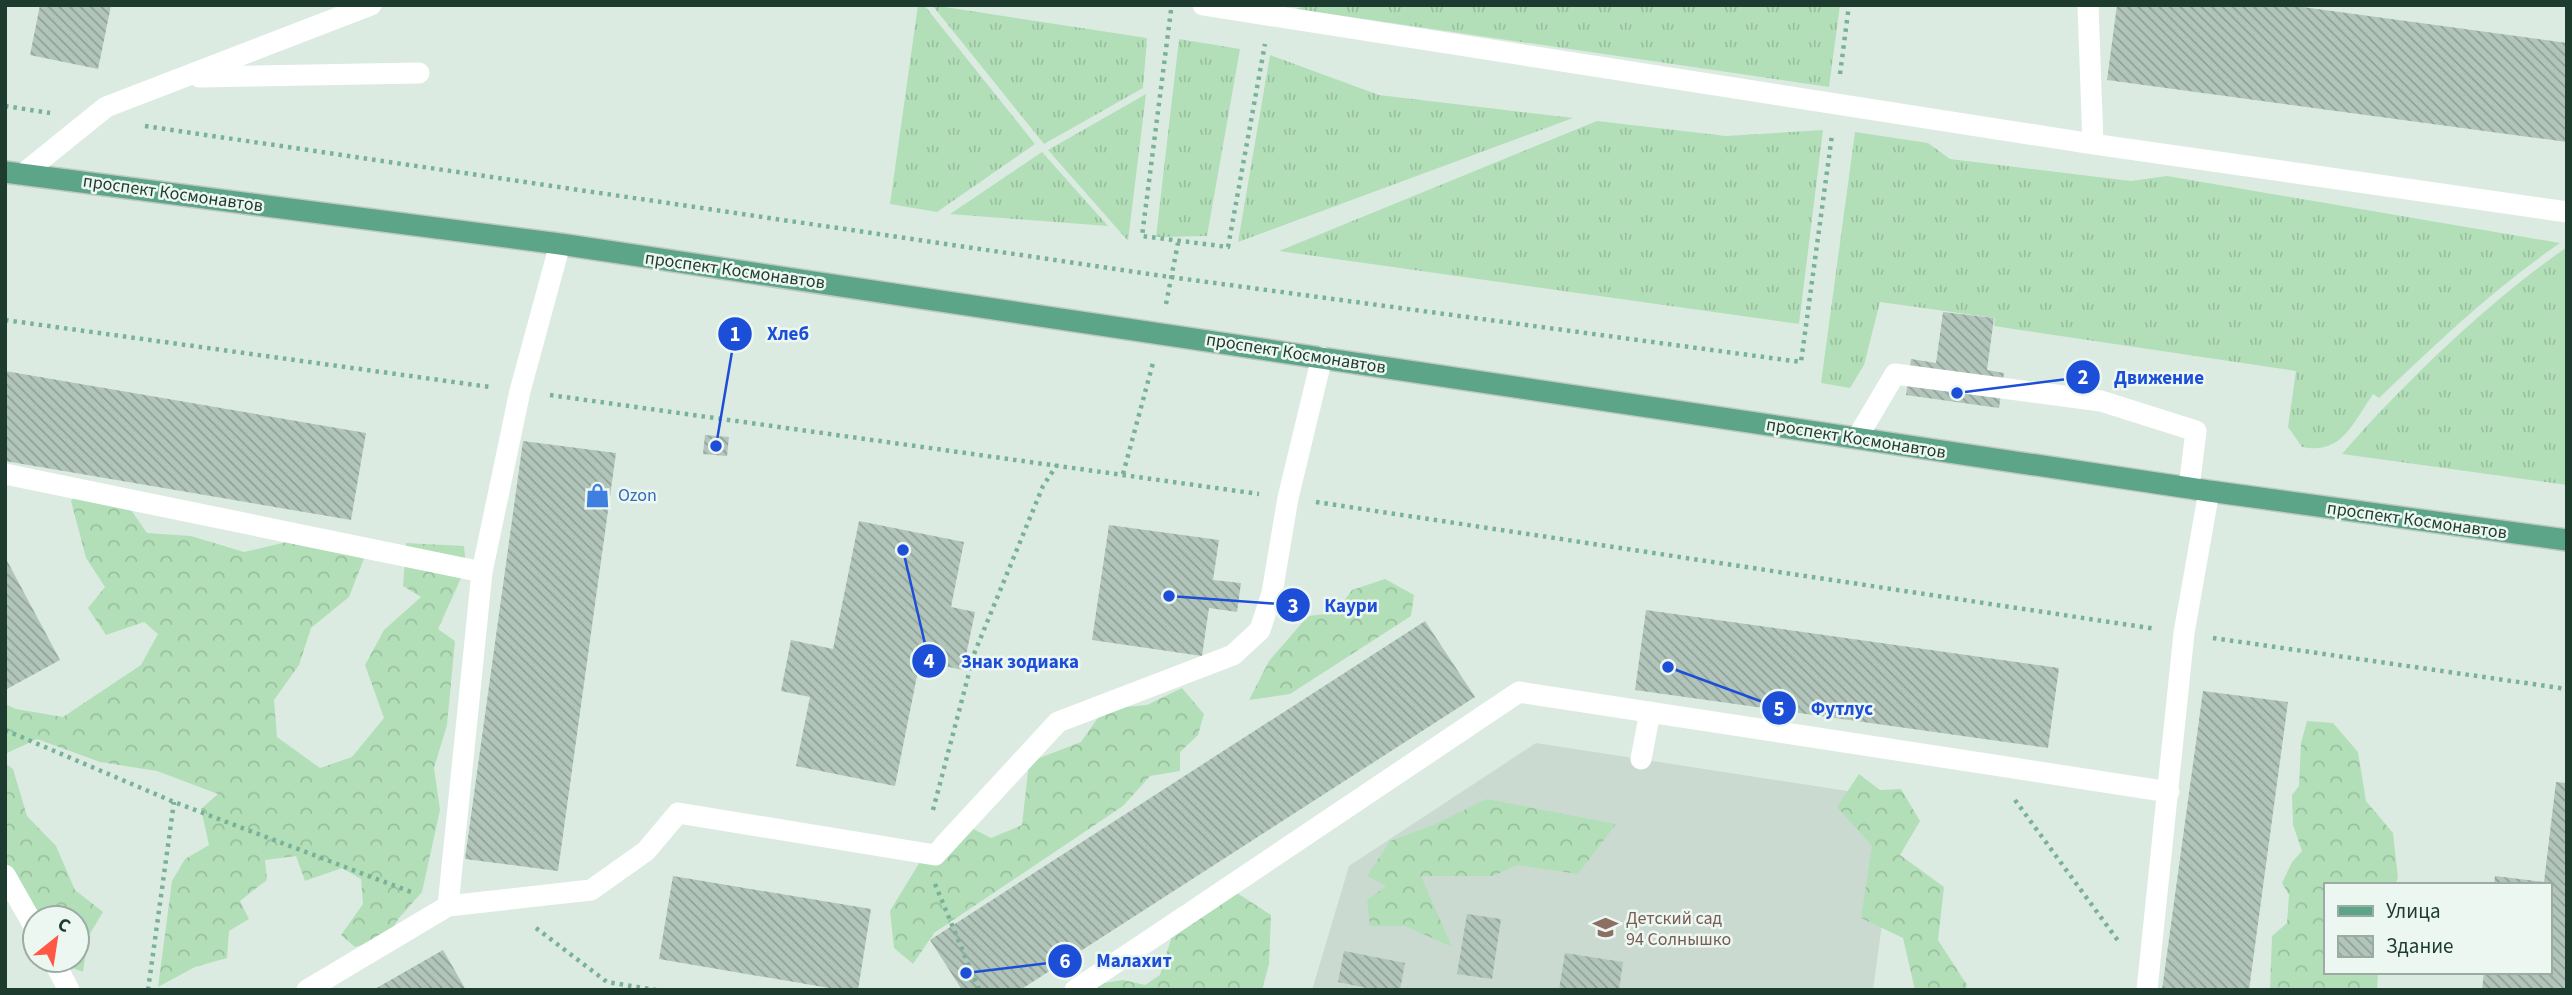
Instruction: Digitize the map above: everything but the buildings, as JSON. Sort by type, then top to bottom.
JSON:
[{"type":"main road","name":"проспект Космонавтов","points":[[14,173],[561,244],[2199,489],[2567,540]]},
{"type":"street","name":"проспект Космонавтов","points":[[14,173],[106,107],[371,5]]},
{"type":"street","points":[[1203,5],[2094,144],[2567,212]]},
{"type":"street","points":[[2088,5],[2094,144]]},
{"type":"street","points":[[183,78],[419,73]]},
{"type":"street","points":[[448,906],[482,572],[520,391],[561,244]]},
{"type":"street","points":[[307,990],[448,906],[591,890],[646,850],[678,813],[935,855],[1059,722],[1233,655],[1260,630],[1272,593],[1288,498],[1322,358]]},
{"type":"street","points":[[1857,438],[1895,373],[2101,401],[2196,431],[2199,489],[2148,986]]},
{"type":"street","points":[[5,474],[482,572]]},
{"type":"street","points":[[1075,990],[1519,691],[2169,793]]},
{"type":"street","points":[[1642,759],[1650,712]]},
{"type":"street","points":[[5,875],[21,904]]},
{"type":"street","points":[[60,974],[69,990]]},
{"type":"path","points":[[1172,5],[1142,236],[1178,243],[1228,247],[1262,60]]},
{"type":"path","points":[[5,106],[1156,275],[1801,362],[1849,5]]},
{"type":"path","points":[[995,602],[1043,486],[1058,465]]},
{"type":"path","points":[[5,730],[174,802],[448,906]]},
{"type":"path","points":[[1990,765],[2148,986]]},
{"type":"path","points":[[148,990],[174,802]]},
{"type":"path","points":[[500,900],[607,982],[656,990]]},
{"type":"shaded area","name":"Детский сад 94 Солнышко","points":[[1536,743],[1899,799],[1873,990],[1312,990],[1349,866]]},
{"type":"green space","points":[[918,5],[924,5],[1035,144],[937,212],[890,204]]},
{"type":"green space","points":[[932,5],[1147,38],[1143,88],[1044,144]]},
{"type":"green space","points":[[1306,5],[1840,5],[1829,87],[1296,9]]},
{"type":"green space","points":[[1179,39],[1240,49],[1207,236],[1156,237]]},
{"type":"green space","points":[[1270,55],[1379,95],[1573,118],[1238,242]]},
{"type":"green space","points":[[1146,94],[1128,241],[1048,150]]},
{"type":"green space","points":[[1597,121],[1726,136],[1823,130],[1799,324],[1279,251]]},
{"type":"green space","points":[[1855,132],[1928,143],[1950,159],[2131,181],[2167,176],[2560,243],[2489,297],[2379,398],[2373,394],[2345,434],[2327,446],[2302,447],[2288,427],[2296,371],[1994,326],[1995,318],[1880,302],[1864,365],[1850,388],[1821,383]]},
{"type":"green space","points":[[1042,152],[1108,226],[950,214]]},
{"type":"green space","points":[[2567,247],[2567,485],[2342,454],[2448,344],[2507,292]]},
{"type":"green space","points":[[83,485],[120,494],[147,533],[191,536],[244,552],[303,538],[369,546],[349,597],[311,628],[299,665],[274,700],[277,737],[320,768],[352,757],[384,718],[365,665],[384,630],[421,597],[403,586],[406,543],[464,546],[466,567],[438,629],[455,641],[447,725],[434,768],[440,810],[422,892],[399,918],[387,938],[355,947],[341,935],[363,904],[361,879],[342,868],[305,881],[296,856],[265,860],[267,880],[240,901],[249,919],[229,931],[227,958],[195,967],[158,987],[172,881],[185,859],[209,845],[201,809],[218,794],[157,771],[100,762],[37,739],[5,754],[5,704],[16,709],[63,717],[141,665],[158,634],[144,622],[106,635],[88,608],[105,587],[86,558],[71,501]]},
{"type":"green space","points":[[1385,579],[1414,595],[1411,616],[1290,694],[1249,700],[1269,661],[1308,616],[1335,613],[1352,590]]},
{"type":"green space","points":[[1182,688],[1204,714],[1198,735],[1180,752],[1180,771],[1150,776],[1123,806],[934,933],[913,964],[894,948],[890,911],[932,842],[960,822],[991,838],[1022,825],[1029,762],[1081,742],[1104,709],[1147,705]]},
{"type":"green space","points":[[2307,721],[2333,723],[2358,752],[2366,801],[2393,833],[2398,878],[2396,883],[2324,883],[2324,974],[2378,974],[2377,990],[2270,990],[2272,936],[2287,923],[2289,895],[2282,883],[2292,862],[2302,851],[2293,825],[2292,795],[2299,786],[2301,743]]},
{"type":"green space","points":[[5,763],[13,769],[27,816],[56,846],[75,890],[103,912],[91,932],[91,904],[21,904],[21,917],[16,892],[5,890]]},
{"type":"green space","points":[[1859,774],[1880,790],[1901,789],[1920,821],[1900,855],[1944,887],[1938,940],[1967,985],[1966,990],[1915,990],[1903,938],[1861,918],[1872,846],[1837,807]]},
{"type":"green space","points":[[1487,799],[1616,824],[1578,874],[1517,865],[1493,876],[1421,876],[1452,947],[1405,926],[1370,926],[1367,900],[1386,886],[1367,876],[1390,841],[1431,826]]},
{"type":"green space","points":[[1220,882],[1271,915],[1269,964],[1262,990],[1060,990],[1123,980],[1145,985],[1160,975],[1181,906]]},
{"type":"place","name":"Движение","points":[[1957,393]]},
{"type":"place","name":"Хлеб","points":[[716,446]]},
{"type":"place","name":"Ozon","points":[[598,495]]},
{"type":"place","name":"Знак зодиака","points":[[903,550]]},
{"type":"place","name":"Каури","points":[[1169,596]]},
{"type":"place","name":"Футлус","points":[[1668,667]]},
{"type":"place","name":"Детский сад 94 Солнышко","points":[[1606,928]]},
{"type":"place","name":"Малахит","points":[[966,973]]}]
